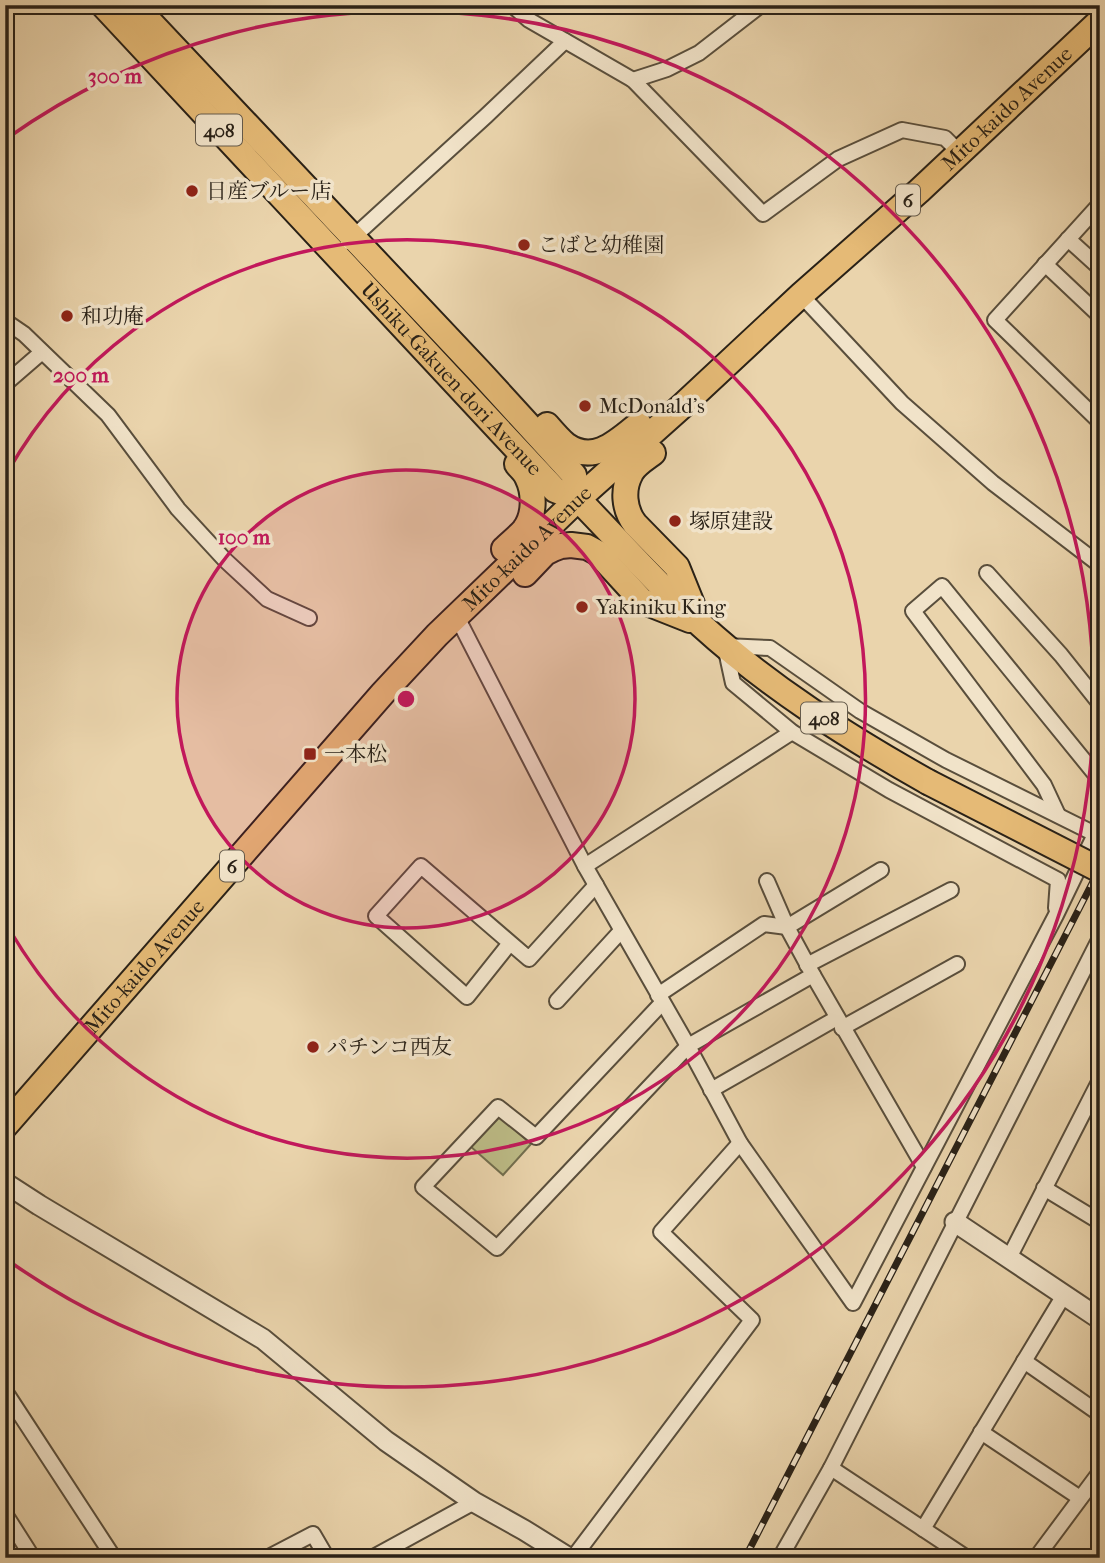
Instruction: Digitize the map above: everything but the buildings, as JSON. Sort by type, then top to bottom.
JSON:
[{"type":"highway","name":"Ushiku-Gakuen-dori Avenue","points":[[103,5],[343,246],[480,372],[574,475],[578,499]]},
{"type":"highway","name":"Ushiku-Gakuen-dori Avenue","points":[[134,5],[343,246],[455,384],[555,490],[578,499]]},
{"type":"highway","name":"Mito-kaido Avenue","points":[[5,1126],[383,693],[457,617],[578,499],[960,153],[1100,21]]},
{"type":"highway","points":[[480,372],[506,384],[567,445],[593,452],[616,443],[698,377],[714,376]]},
{"type":"highway","points":[[455,384],[472,414],[527,476],[532,490],[533,509],[530,520],[525,529],[485,568],[477,597],[508,590],[545,553],[571,545],[598,552],[642,601],[700,624]]},
{"type":"highway","points":[[681,407],[662,444],[631,472],[625,497],[626,509],[635,524],[677,567],[700,624]]},
{"type":"highway","name":"408","points":[[578,499],[700,624],[795,699],[880,755],[928,782],[1100,870]]},
{"type":"street","points":[[512,5],[529,20],[633,80],[763,214],[838,159],[902,130],[945,138],[960,153]]},
{"type":"street","points":[[633,80],[667,69],[699,52],[761,5]]},
{"type":"street","points":[[343,246],[565,41]]},
{"type":"street","points":[[1100,204],[995,320],[1100,422]]},
{"type":"street","points":[[1068,239],[1100,268]]},
{"type":"street","points":[[1045,264],[1100,316]]},
{"type":"street","points":[[802,295],[902,403],[993,483],[1100,565]]},
{"type":"street","points":[[5,321],[24,334],[108,415],[178,509],[225,560],[267,599],[309,618]]},
{"type":"street","points":[[5,384],[41,352]]},
{"type":"street","points":[[987,573],[1061,655],[1100,704]]},
{"type":"street","points":[[1058,815],[1044,785],[913,611],[942,586],[1100,780]]},
{"type":"street","points":[[457,617],[585,866],[740,1143],[853,1303],[1056,915],[1097,829],[1058,815],[946,760],[871,717],[770,648],[725,646],[733,683],[792,732],[889,790],[1058,880],[1056,915]]},
{"type":"street","points":[[585,866],[792,732]]},
{"type":"street","points":[[510,943],[467,997],[376,916],[421,866],[529,959],[596,885]]},
{"type":"street","points":[[881,870],[787,927],[764,925],[660,999],[536,1137],[498,1107],[423,1186],[497,1248],[688,1046],[810,970],[951,890]]},
{"type":"street","points":[[766,881],[810,970],[924,1167]]},
{"type":"street","points":[[557,1001],[621,931]]},
{"type":"street","points":[[784,1556],[955,1222],[1095,960],[1100,938]]},
{"type":"street","points":[[711,1090],[957,964]]},
{"type":"street","points":[[1009,1258],[1100,1080]]},
{"type":"street","points":[[5,1183],[263,1339],[386,1441],[474,1502],[571,1558],[752,1320],[662,1232],[740,1143]]},
{"type":"street","points":[[1044,1188],[1100,1222]]},
{"type":"street","points":[[955,1222],[1100,1319]]},
{"type":"street","points":[[923,1529],[1064,1295]]},
{"type":"street","points":[[1024,1361],[1100,1414]]},
{"type":"street","points":[[5,1391],[114,1558]]},
{"type":"street","points":[[981,1432],[1080,1498]]},
{"type":"street","points":[[831,1468],[967,1558]]},
{"type":"street","points":[[1036,1558],[1100,1472]]},
{"type":"street","points":[[372,1558],[474,1502]]},
{"type":"street","points":[[5,1514],[33,1558]]},
{"type":"street","points":[[268,1558],[313,1534],[327,1558]]},
{"type":"shaded area","points":[[498,1115],[531,1144],[503,1175],[470,1146]]},
{"type":"railway","points":[[745,1558],[1100,868]]},
{"type":"place","name":"日産ブルー店","points":[[192,191]]},
{"type":"place","name":"こばと幼稚園","points":[[524,245]]},
{"type":"place","name":"和功庵","points":[[67,316]]},
{"type":"place","name":"McDonald's","points":[[585,406]]},
{"type":"place","name":"塚原建設","points":[[675,521]]},
{"type":"place","name":"Yakiniku King","points":[[582,607]]},
{"type":"place","name":"一本松","points":[[310,754]]},
{"type":"place","name":"パチンコ西友","points":[[313,1047]]}]
